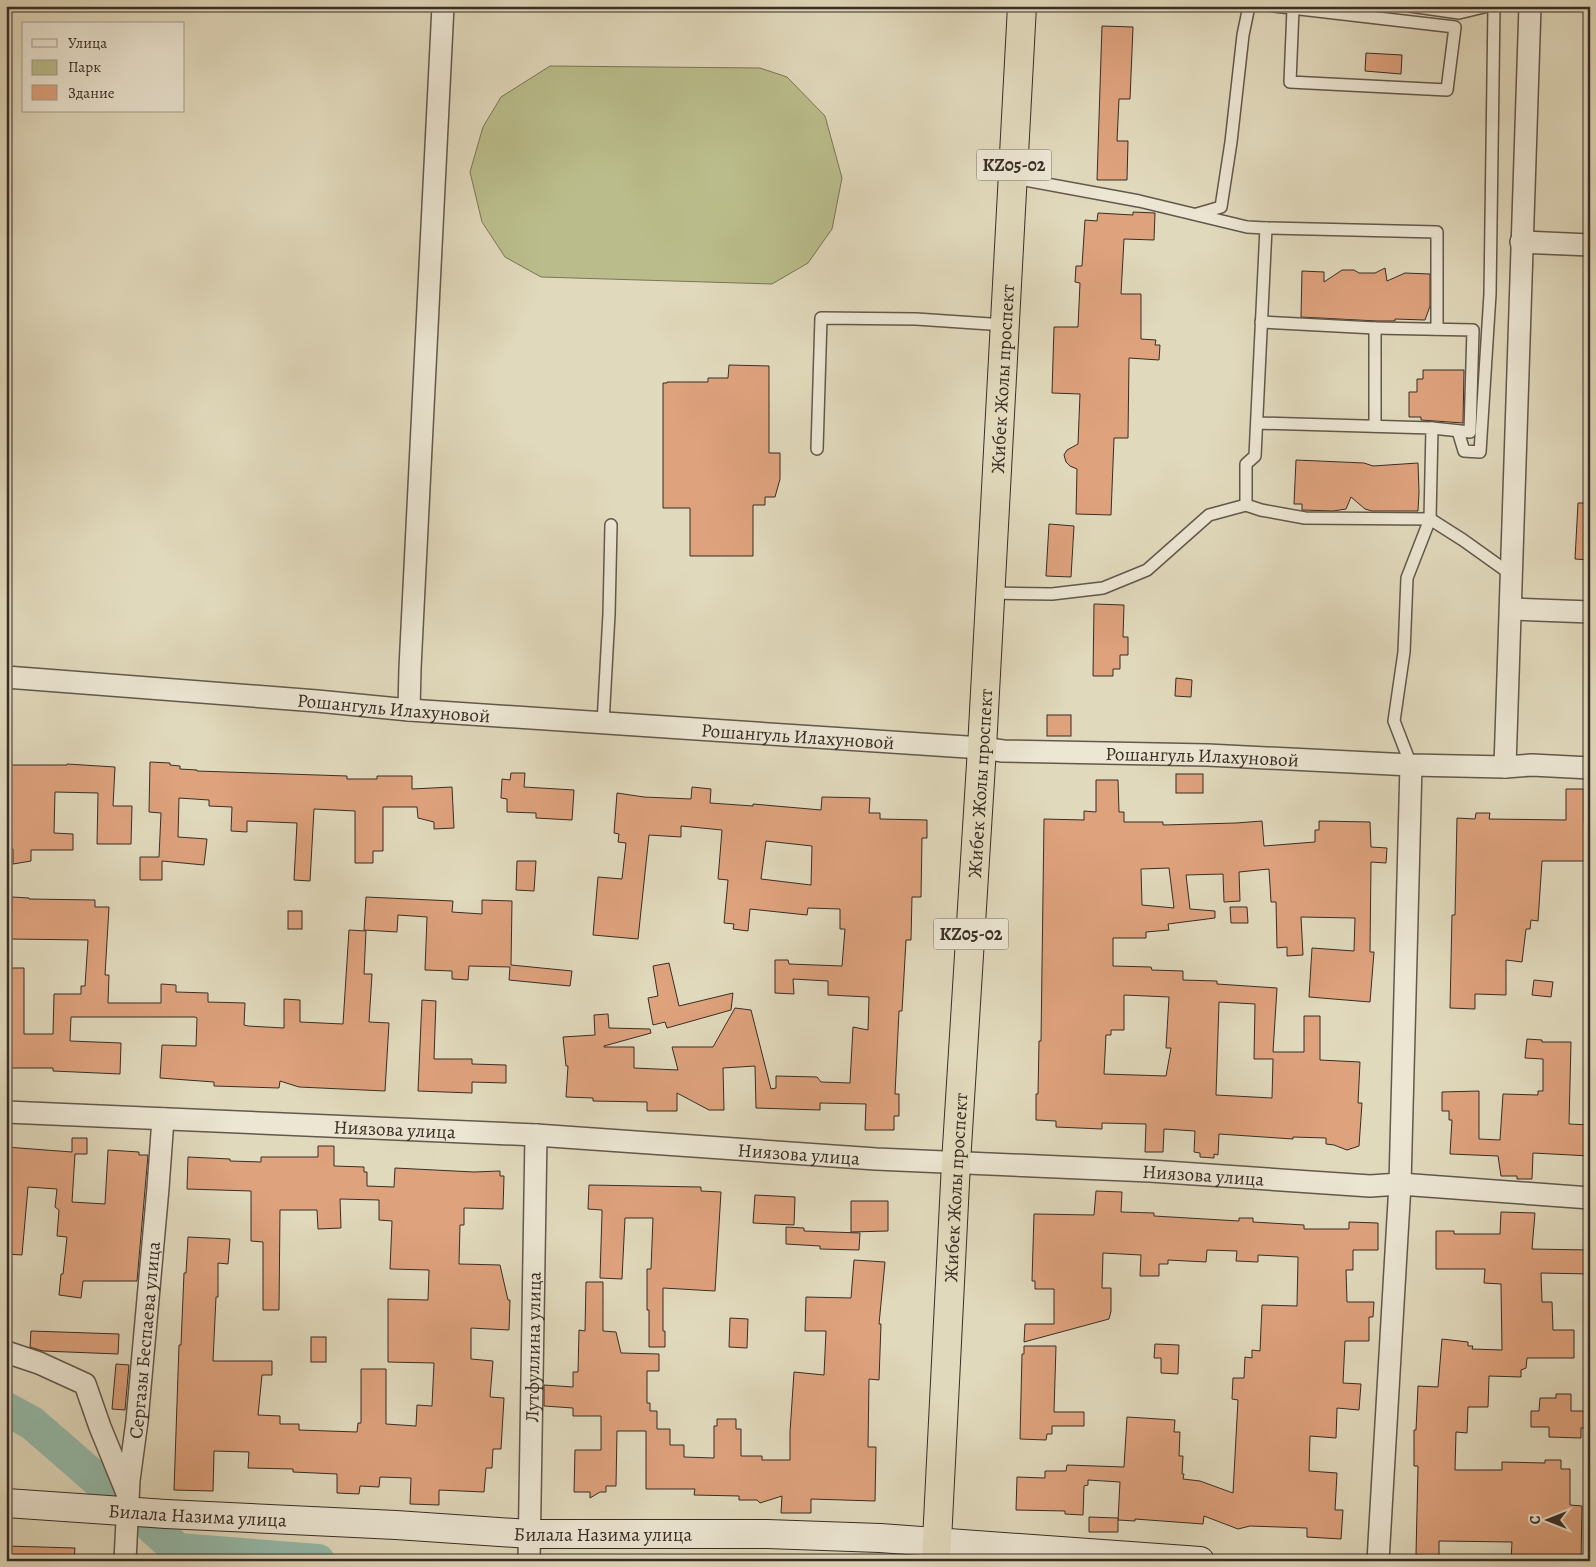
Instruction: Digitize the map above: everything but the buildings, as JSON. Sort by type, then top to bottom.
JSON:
[{"type":"highway","name":"Жибек Жолы проспект","points":[[937,1552],[956,1163],[991,593],[1022,6]]},
{"type":"street","points":[[409,710],[443,6]]},
{"type":"street","points":[[1505,767],[1530,6]]},
{"type":"street","points":[[1521,242],[1590,245]]},
{"type":"street","points":[[1511,609],[1590,612]]},
{"type":"street","name":"Рошангуль Илахуновой","points":[[6,676],[409,710],[982,748],[1003,751],[1208,755],[1411,765],[1505,767],[1532,765],[1590,768]]},
{"type":"street","points":[[1378,1561],[1400,1184],[1411,765]]},
{"type":"street","name":"Ниязова улица","points":[[6,1112],[536,1135],[866,1158],[1150,1171],[1370,1186],[1400,1184],[1590,1198]]},
{"type":"street","name":"Сергазы Беспаева улица","points":[[125,1561],[128,1503],[156,1217],[163,1118]]},
{"type":"street","name":"Лутфуллина улица","points":[[529,1561],[536,1135]]},
{"type":"street","points":[[6,1352],[39,1363],[85,1384],[128,1503]]},
{"type":"street","name":"Билала Назима улица","points":[[6,1504],[128,1503],[529,1534],[767,1534],[880,1538],[937,1552],[1200,1561]]},
{"type":"lane","points":[[1195,215],[1221,207],[1232,142],[1249,6]]},
{"type":"lane","points":[[1274,6],[1455,27],[1447,90],[1290,82],[1293,9]]},
{"type":"lane","points":[[1410,6],[1459,13],[1488,6]]},
{"type":"lane","points":[[1458,431],[1464,451],[1480,452],[1490,294],[1494,6]]},
{"type":"lane","points":[[1014,178],[1139,201],[1246,227],[1437,232],[1437,329]]},
{"type":"lane","points":[[1246,504],[1246,464],[1255,456],[1266,228]]},
{"type":"lane","points":[[818,449],[821,318],[1005,324]]},
{"type":"lane","points":[[1257,423],[1432,428],[1470,432],[1473,330],[1375,328],[1261,322]]},
{"type":"lane","points":[[1375,328],[1375,426]]},
{"type":"lane","points":[[1411,765],[1394,721],[1404,652],[1407,578],[1430,519],[1432,428]]},
{"type":"lane","points":[[991,593],[1052,594],[1103,588],[1147,570],[1209,515],[1246,504],[1261,510],[1305,518],[1430,519],[1512,575]]},
{"type":"lane","points":[[603,723],[609,614],[611,525]]},
{"type":"green space","points":[[550,66],[760,68],[787,77],[825,116],[842,178],[832,229],[808,263],[772,284],[541,277],[505,257],[482,222],[470,172],[483,127],[501,97]]},
{"type":"waterway","points":[[6,1409],[32,1423],[116,1496]]},
{"type":"waterway","points":[[153,1528],[178,1550],[318,1561]]}]
